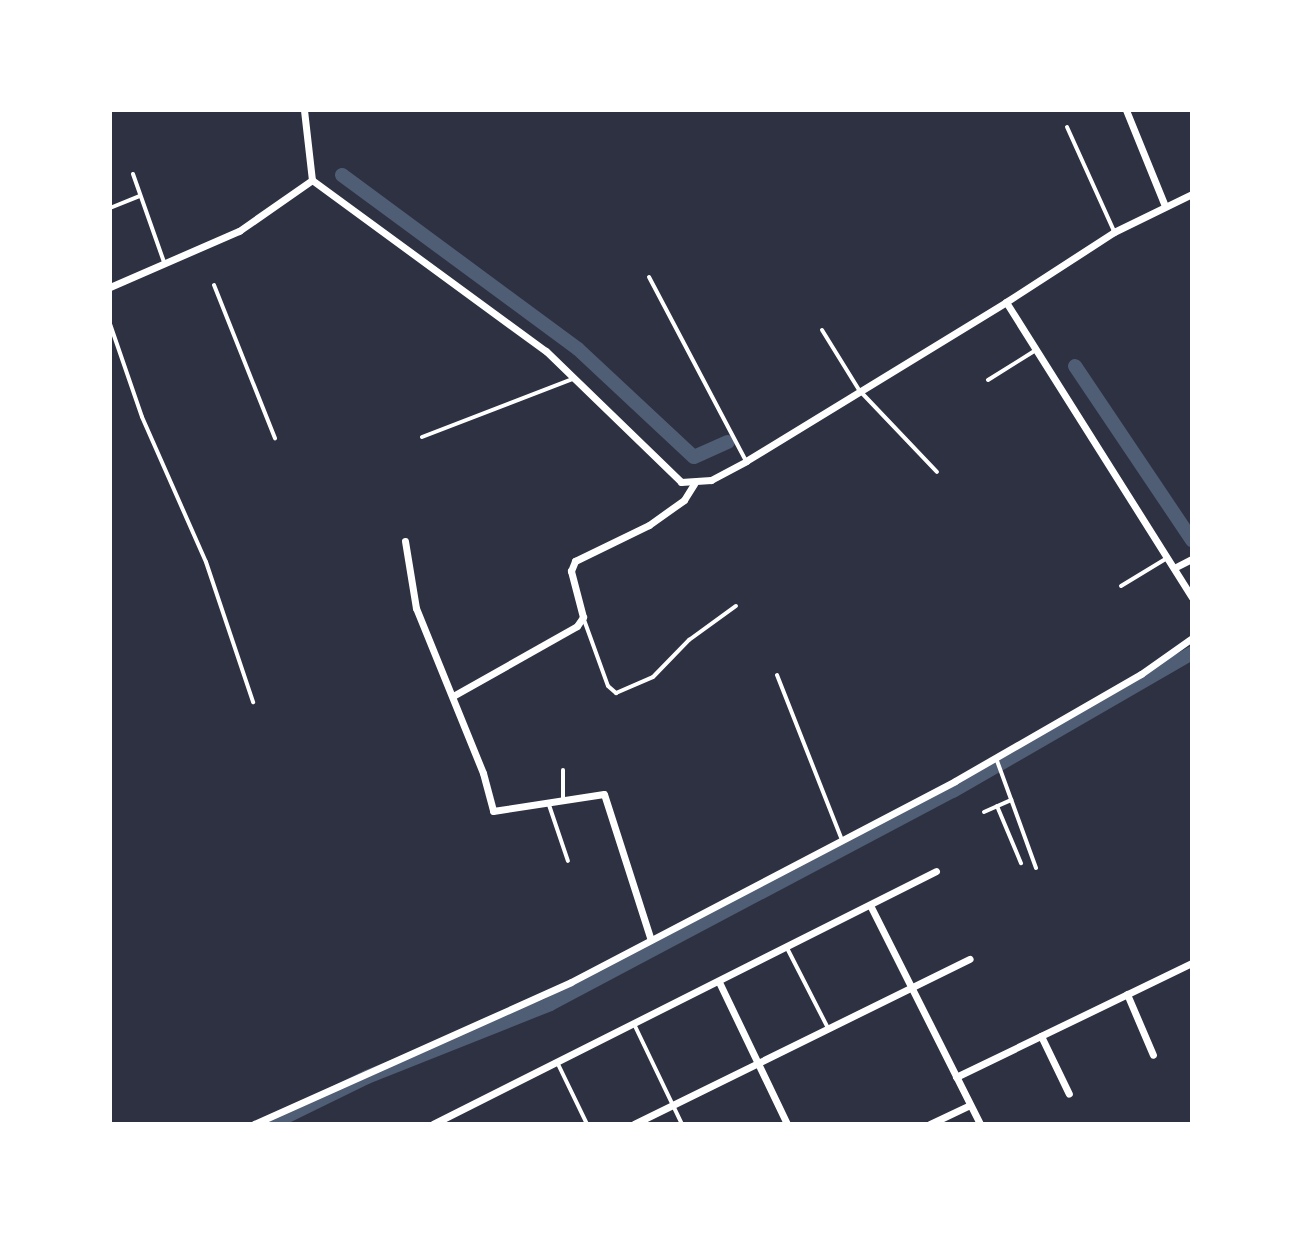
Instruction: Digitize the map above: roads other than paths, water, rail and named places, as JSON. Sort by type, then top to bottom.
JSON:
[{"type":"street","points":[[304,110],[312,180],[505,318],[574,378],[669,474],[694,484]]},
{"type":"street","points":[[1126,110],[1165,206]]},
{"type":"street","points":[[110,287],[274,212],[312,180]]},
{"type":"street","points":[[453,696],[583,617],[571,571],[575,561],[649,525],[684,500],[694,484],[746,461],[1114,232],[1192,194]]},
{"type":"street","points":[[1006,302],[1192,597]]},
{"type":"street","points":[[405,541],[416,608],[432,658],[453,696],[493,811],[549,805],[604,794],[651,940]]},
{"type":"street","points":[[1174,568],[1192,559]]},
{"type":"street","points":[[254,1124],[521,1006],[651,940],[996,760],[1141,674],[1192,638]]},
{"type":"street","points":[[433,1124],[871,907],[936,871]]},
{"type":"street","points":[[871,907],[980,1124]]},
{"type":"street","points":[[634,1124],[970,959]]},
{"type":"street","points":[[956,1077],[1192,964]]},
{"type":"street","points":[[719,982],[787,1124]]},
{"type":"street","points":[[1127,994],[1153,1055]]},
{"type":"street","points":[[1041,1036],[1069,1094]]},
{"type":"street","points":[[930,1124],[970,1105]]},
{"type":"lane","points":[[1067,127],[1114,232]]},
{"type":"lane","points":[[133,174],[165,263]]},
{"type":"lane","points":[[110,208],[139,196]]},
{"type":"lane","points":[[200,247],[203,257]]},
{"type":"lane","points":[[649,277],[746,461]]},
{"type":"lane","points":[[214,285],[275,438]]},
{"type":"lane","points":[[110,324],[142,417],[206,562],[253,702]]},
{"type":"lane","points":[[822,330],[859,390],[937,472]]},
{"type":"lane","points":[[988,380],[1036,350]]},
{"type":"lane","points":[[422,437],[574,378]]},
{"type":"lane","points":[[1121,586],[1168,558]]},
{"type":"lane","points":[[583,617],[608,686],[616,693],[653,677],[689,640],[736,606]]},
{"type":"lane","points":[[777,675],[842,840]]},
{"type":"lane","points":[[996,760],[1036,868]]},
{"type":"lane","points":[[563,770],[563,801]]},
{"type":"lane","points":[[984,812],[1011,800]]},
{"type":"lane","points":[[549,805],[568,861]]},
{"type":"lane","points":[[997,806],[1021,863]]},
{"type":"lane","points":[[787,948],[828,1028]]},
{"type":"lane","points":[[634,1024],[682,1124]]},
{"type":"lane","points":[[557,1062],[587,1124]]},
{"type":"waterway","points":[[342,175],[578,349],[694,457],[728,442]]},
{"type":"waterway","points":[[1075,366],[1192,540]]},
{"type":"waterway","points":[[271,1124],[367,1077],[550,1004],[953,791],[1192,653]]}]
